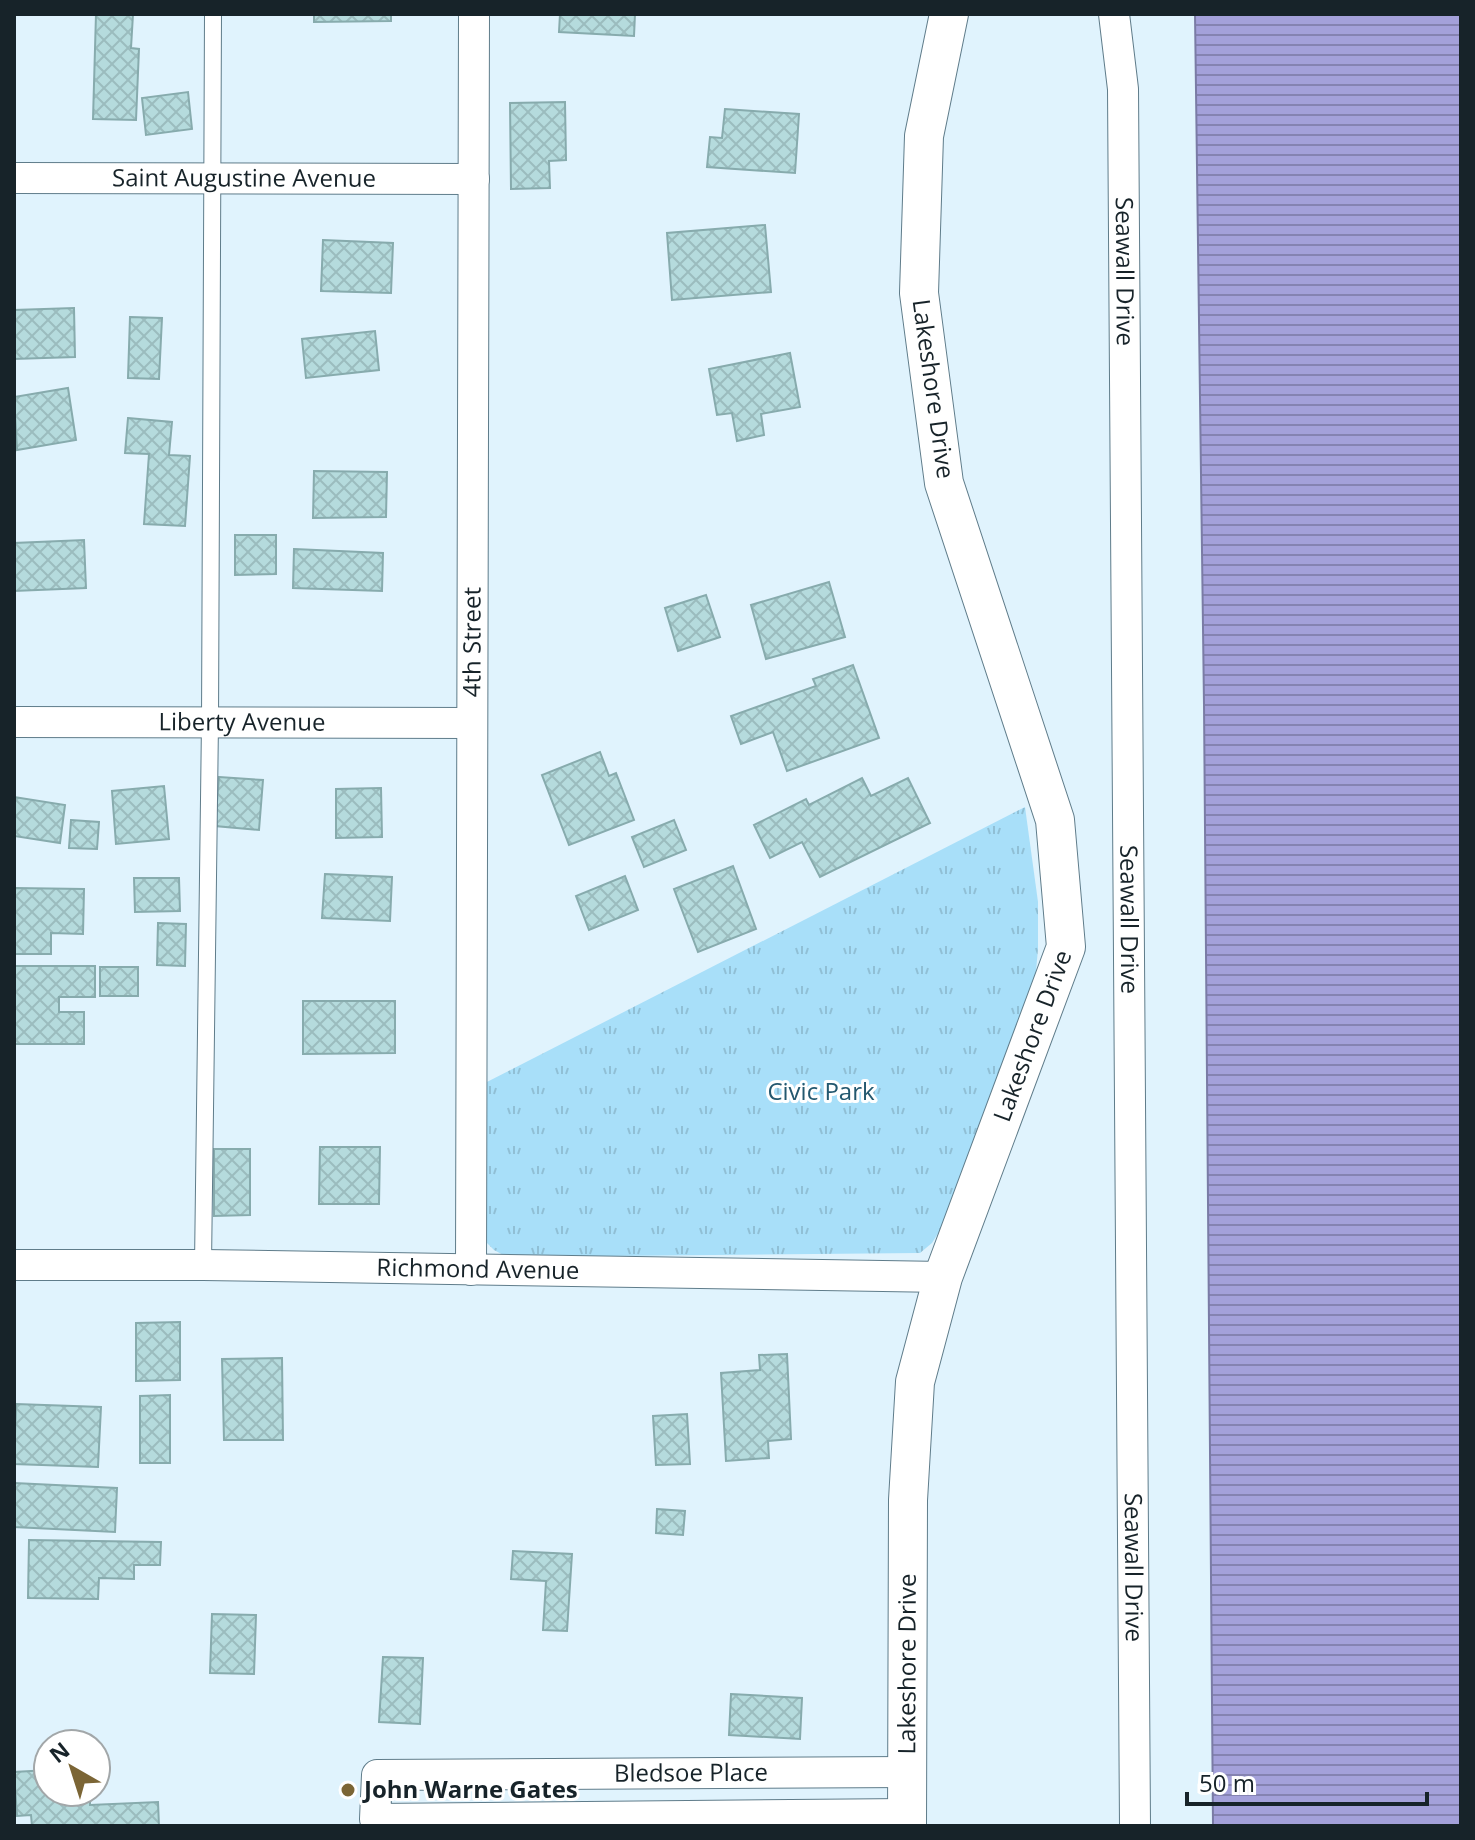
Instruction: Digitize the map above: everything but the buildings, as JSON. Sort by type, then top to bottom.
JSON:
[{"type":"street","name":"4th Street","points":[[471,1270],[474,14]]},
{"type":"street","name":"Lakeshore Drive","points":[[907,1820],[908,1500],[915,1382],[943,1277],[1066,947],[1055,820],[944,483],[919,293],[924,136],[949,14]]},
{"type":"street","name":"Seawall Drive","points":[[1114,14],[1123,89],[1135,1826]]},
{"type":"street","name":"Saint Augustine Avenue","points":[[14,178],[474,179]]},
{"type":"street","name":"Liberty Avenue","points":[[14,722],[472,723]]},
{"type":"street","name":"Richmond Avenue","points":[[14,1265],[203,1265],[943,1277]]},
{"type":"street","name":"Bledsoe Place","points":[[907,1820],[375,1819],[377,1775],[908,1772]]},
{"type":"lane","points":[[203,1265],[210,722],[213,14]]},
{"type":"green space","name":"Civic Park","points":[[1025,807],[1038,902],[1033,1005],[939,1232],[920,1253],[507,1257],[484,1240],[479,1086]]},
{"type":"shaded area","points":[[1195,14],[1461,14],[1461,1826],[1213,1826]]},
{"type":"place","name":"John Warne Gates","points":[[348,1790]]}]
